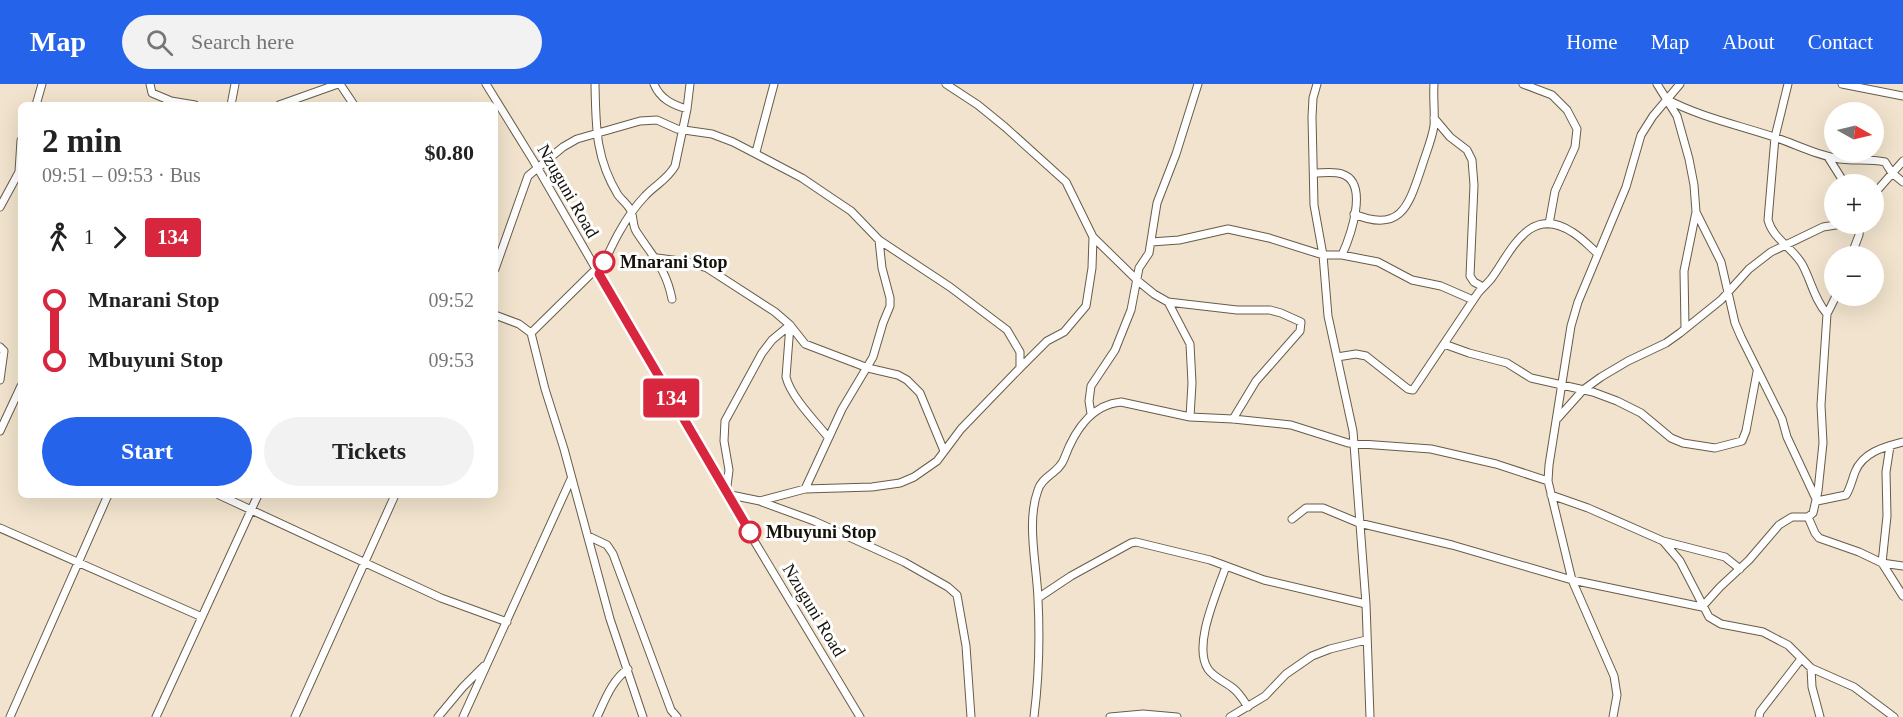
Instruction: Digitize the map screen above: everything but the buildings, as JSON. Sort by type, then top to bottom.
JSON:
[{"type":"street","points":[[37,102],[42,84]]},
{"type":"street","points":[[150,84],[152,93],[177,102]]},
{"type":"street","points":[[231,102],[234,84]]},
{"type":"street","points":[[288,102],[339,84],[352,102]]},
{"type":"street","name":"Nzuguni Road","points":[[486,84],[494,102]]},
{"type":"street","points":[[595,84],[596,134],[607,171],[618,194],[632,214],[634,228],[657,258],[668,282],[672,299]]},
{"type":"street","points":[[654,84],[665,100],[687,109]]},
{"type":"street","points":[[531,333],[597,272],[617,235],[644,196],[670,174],[675,166],[683,131],[690,84]]},
{"type":"street","points":[[756,152],[774,84]]},
{"type":"street","points":[[946,84],[978,105],[1066,182],[1093,237],[1154,294],[1168,302],[1237,310],[1270,310],[1301,322],[1300,331],[1256,381],[1233,419]]},
{"type":"street","points":[[1091,414],[1089,401],[1091,386],[1121,338],[1131,310],[1139,268],[1149,255],[1157,203],[1176,154],[1198,84]]},
{"type":"street","points":[[1317,84],[1313,98],[1312,117],[1314,206],[1323,255],[1328,316],[1351,417],[1354,444],[1366,604],[1370,717]]},
{"type":"street","points":[[1354,214],[1368,220],[1383,221],[1404,211],[1416,183],[1433,129],[1434,84]]},
{"type":"street","points":[[1523,84],[1552,95],[1567,110],[1577,129],[1575,147],[1555,191],[1550,224]]},
{"type":"street","points":[[1656,84],[1677,116],[1689,159],[1696,212],[1684,271],[1685,327]]},
{"type":"street","points":[[1613,717],[1617,695],[1614,676],[1572,580],[1548,481],[1574,314],[1597,253],[1626,187],[1641,135],[1666,99],[1680,84]]},
{"type":"street","points":[[1788,84],[1775,137],[1768,220],[1772,230],[1801,263],[1819,304],[1827,314]]},
{"type":"street","points":[[1842,84],[1903,96]]},
{"type":"street","points":[[1666,99],[1686,110],[1775,137],[1824,155]]},
{"type":"street","name":"Nzuguni Road","points":[[498,110],[538,168],[726,494],[860,717]]},
{"type":"street","points":[[1434,118],[1450,137],[1467,150],[1472,160],[1474,185],[1470,276],[1483,288]]},
{"type":"street","points":[[498,261],[528,176],[569,143],[620,126],[657,120],[683,131],[712,134],[756,152],[834,199],[851,212],[879,240],[950,287],[1007,330],[1020,352],[1020,368]]},
{"type":"street","points":[[1884,182],[1903,161]]},
{"type":"street","points":[[1882,162],[1887,164],[1892,173],[1903,182]]},
{"type":"street","points":[[1314,173],[1341,174],[1350,179],[1357,191],[1349,237],[1342,255]]},
{"type":"street","points":[[0,207],[18,174]]},
{"type":"street","points":[[1696,212],[1721,262],[1735,323],[1782,419],[1787,437],[1817,501]]},
{"type":"street","points":[[1337,357],[1356,354],[1365,356],[1411,390],[1414,389],[1473,300],[1524,232],[1535,226],[1550,224],[1571,231],[1597,253]]},
{"type":"street","points":[[1558,418],[1583,390],[1620,365],[1666,343],[1720,300],[1749,269],[1784,244],[1824,227]]},
{"type":"street","points":[[1151,242],[1179,240],[1228,229],[1269,237],[1323,255],[1342,255],[1378,262],[1412,280],[1441,286],[1473,300]]},
{"type":"street","points":[[760,501],[805,489],[872,487],[900,483],[925,471],[937,461],[961,429],[1047,340],[1064,332],[1086,306],[1092,268],[1093,237]]},
{"type":"street","points":[[805,489],[849,395],[876,351],[891,303],[885,284],[879,240]]},
{"type":"street","points":[[657,258],[688,262],[707,268],[775,312],[805,344],[867,368],[901,377],[917,388],[944,451]]},
{"type":"street","points":[[1168,302],[1188,336],[1190,344],[1192,383],[1190,417]]},
{"type":"street","points":[[1702,607],[1779,525],[1792,517],[1808,517],[1813,513],[1817,501],[1822,443],[1821,405],[1827,314],[1831,306]]},
{"type":"street","points":[[498,316],[519,324],[531,333],[544,389],[564,449],[610,619],[643,717]]},
{"type":"street","points":[[790,326],[786,377],[788,384],[828,437]]},
{"type":"street","points":[[790,326],[772,340],[762,353],[726,418],[724,441],[729,470],[726,494],[760,501],[814,521],[904,562],[948,587],[957,595],[966,646],[971,717]]},
{"type":"street","points":[[1444,344],[1507,363],[1531,378],[1583,390],[1617,401],[1634,409],[1657,428],[1677,440],[1715,448],[1742,441],[1757,372]]},
{"type":"street","points":[[0,347],[4,351],[0,380]]},
{"type":"street","points":[[0,431],[18,402]]},
{"type":"street","points":[[1034,717],[1040,662],[1034,530],[1036,493],[1041,482],[1063,463],[1084,420],[1110,403],[1121,402],[1190,417],[1291,425],[1354,444],[1431,449],[1496,464],[1548,481]]},
{"type":"street","points":[[1817,501],[1846,495],[1862,461],[1878,449],[1903,442]]},
{"type":"street","points":[[1890,446],[1886,472],[1887,516],[1882,563],[1903,596]]},
{"type":"street","points":[[463,717],[571,479]]},
{"type":"street","points":[[1551,495],[1588,508],[1663,541],[1725,557],[1740,568]]},
{"type":"street","points":[[10,717],[107,498]]},
{"type":"street","points":[[225,498],[441,598],[507,622]]},
{"type":"street","points":[[156,717],[257,498]]},
{"type":"street","points":[[295,717],[394,498]]},
{"type":"street","points":[[1292,519],[1311,507],[1332,511],[1359,523],[1452,544],[1572,580],[1702,607]]},
{"type":"street","points":[[1808,517],[1815,533],[1820,538],[1882,563],[1903,566]]},
{"type":"street","points":[[0,528],[202,617]]},
{"type":"street","points":[[588,536],[607,545],[613,554],[671,710],[677,717]]},
{"type":"street","points":[[1663,541],[1680,561],[1691,579],[1708,617],[1721,624],[1763,633],[1788,645],[1811,668],[1854,687],[1894,717]]},
{"type":"street","points":[[1038,598],[1131,543],[1144,543],[1195,556],[1264,580],[1366,604]]},
{"type":"street","points":[[1226,566],[1206,623],[1204,648],[1206,666],[1214,675],[1234,688],[1248,707]]},
{"type":"street","points":[[1230,717],[1265,696],[1286,674],[1312,656],[1366,640]]},
{"type":"street","points":[[1759,717],[1760,712],[1801,659]]},
{"type":"street","points":[[438,717],[488,662]]},
{"type":"street","points":[[1811,668],[1812,687],[1820,717]]},
{"type":"street","points":[[597,717],[615,681],[628,669]]},
{"type":"street","points":[[1110,717],[1135,714],[1177,717]]},
{"type":"bus line","name":"134","points":[[604,262],[599,274],[750,532]]},
{"type":"place","name":"Mnarani Stop","points":[[604,262]]},
{"type":"place","name":"Mbuyuni Stop","points":[[750,532]]}]
